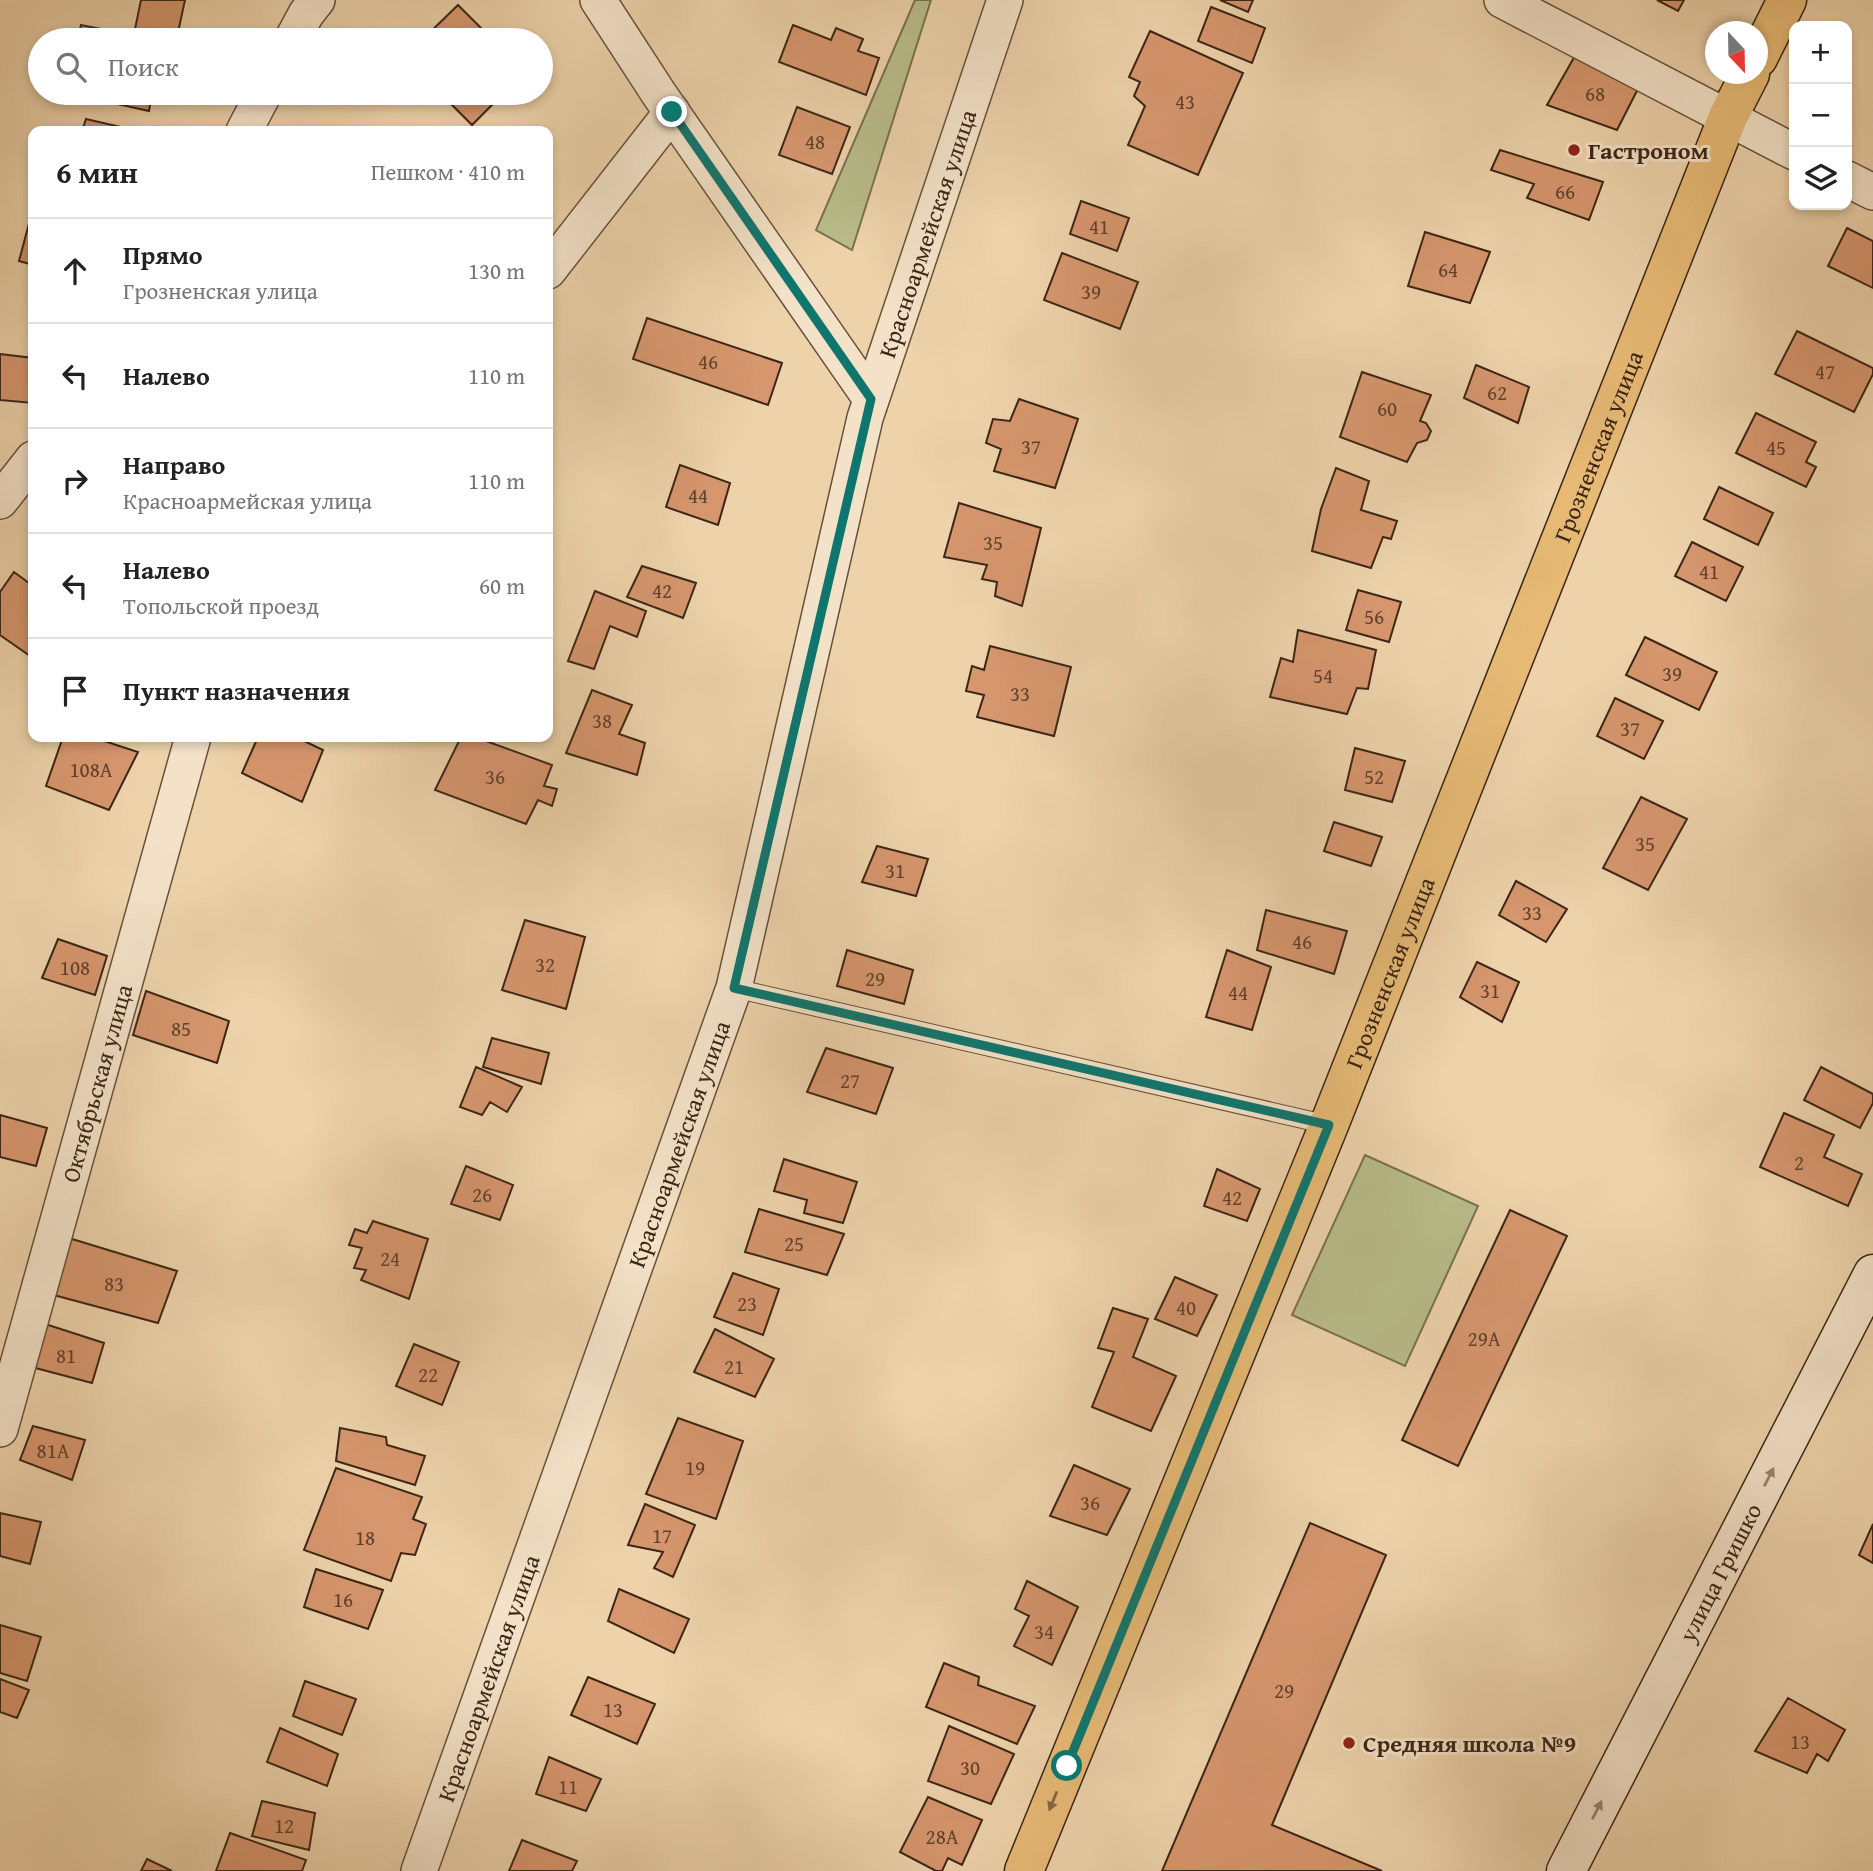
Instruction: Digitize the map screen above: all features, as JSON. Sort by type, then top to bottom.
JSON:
[{"type":"main road","points":[[1768,38],[1787,0]]},
{"type":"main road","name":"Грозненская улица","points":[[1024,1871],[1329,1125],[1727,117],[1745,84]]},
{"type":"street","points":[[298,28],[317,0]]},
{"type":"street","points":[[598,0],[672,112],[871,399]]},
{"type":"street","name":"Красноармейская улица","points":[[419,1871],[734,988],[871,399],[1005,0]]},
{"type":"street","points":[[1502,0],[1789,149]]},
{"type":"street","points":[[247,126],[258,105]]},
{"type":"street","points":[[553,265],[672,112]]},
{"type":"street","points":[[1852,182],[1873,192]]},
{"type":"street","points":[[0,501],[28,465]]},
{"type":"street","name":"Октябрьская улица","points":[[0,1429],[192,742]]},
{"type":"street","name":"улица Гришко","points":[[1566,1871],[1873,1274]]},
{"type":"lane","points":[[734,988],[1329,1125]]},
{"type":"green space","points":[[915,0],[931,0],[852,250],[816,230]]},
{"type":"green space","points":[[1365,1155],[1478,1206],[1405,1366],[1292,1315]]},
{"type":"building","points":[[141,0],[185,0],[179,28],[135,28]]},
{"type":"building","points":[[1220,0],[1253,0],[1248,12]]},
{"type":"building","points":[[1657,0],[1684,0],[1678,11]]},
{"type":"building","points":[[458,5],[481,28],[434,28]]},
{"type":"building","points":[[1211,7],[1265,28],[1252,63],[1198,41]]},
{"type":"building","points":[[793,25],[831,40],[836,28],[863,39],[858,51],[879,58],[866,95],[779,62]]},
{"type":"building","points":[[1150,31],[1243,73],[1198,175],[1128,145],[1145,106],[1134,96],[1140,82],[1129,77]]},
{"type":"building","points":[[1576,54],[1642,81],[1617,130],[1547,105]]},
{"type":"building","points":[[122,105],[150,105],[149,111]]},
{"type":"building","points":[[452,105],[492,105],[472,125]]},
{"type":"building","points":[[797,107],[850,127],[832,174],[779,155]]},
{"type":"building","points":[[86,119],[116,126],[84,126]]},
{"type":"building","points":[[1500,150],[1603,182],[1589,220],[1527,198],[1534,184],[1491,170]]},
{"type":"building","points":[[1081,201],[1129,218],[1117,251],[1070,234]]},
{"type":"building","points":[[28,227],[28,264],[19,261]]},
{"type":"building","points":[[1847,228],[1873,241],[1873,288],[1828,266]]},
{"type":"building","points":[[1425,232],[1490,252],[1470,303],[1408,286]]},
{"type":"building","points":[[1062,253],[1138,282],[1120,329],[1044,300]]},
{"type":"building","points":[[647,318],[782,363],[768,405],[633,359]]},
{"type":"building","points":[[1797,331],[1873,368],[1873,374],[1854,412],[1775,374]]},
{"type":"building","points":[[0,354],[28,357],[28,403],[0,400]]},
{"type":"building","points":[[1476,365],[1529,387],[1518,423],[1464,398]]},
{"type":"building","points":[[1362,372],[1431,395],[1420,421],[1426,423],[1431,431],[1427,440],[1417,443],[1407,462],[1340,437]]},
{"type":"building","points":[[1019,399],[1078,419],[1055,488],[994,471],[1001,449],[986,443],[993,419],[1010,421]]},
{"type":"building","points":[[1756,413],[1816,442],[1806,462],[1816,467],[1806,487],[1736,453]]},
{"type":"building","points":[[680,465],[730,483],[718,525],[666,507]]},
{"type":"building","points":[[1336,468],[1369,481],[1361,510],[1397,521],[1391,539],[1383,537],[1371,568],[1312,551],[1321,509]]},
{"type":"building","points":[[1719,487],[1773,513],[1758,545],[1704,519]]},
{"type":"building","points":[[959,503],[1041,528],[1022,606],[995,596],[997,582],[982,579],[987,565],[944,557]]},
{"type":"building","points":[[1692,542],[1743,567],[1726,601],[1675,576]]},
{"type":"building","points":[[642,566],[696,583],[683,618],[627,597]]},
{"type":"building","points":[[14,572],[28,582],[28,655],[0,635],[0,592]]},
{"type":"building","points":[[1358,590],[1401,602],[1389,642],[1346,630]]},
{"type":"building","points":[[595,591],[646,611],[637,637],[610,626],[594,669],[568,661]]},
{"type":"building","points":[[1298,630],[1376,650],[1368,689],[1357,688],[1347,714],[1270,697],[1281,658],[1293,662]]},
{"type":"building","points":[[1645,637],[1717,672],[1699,710],[1626,675]]},
{"type":"building","points":[[990,646],[1071,667],[1054,736],[977,717],[984,695],[966,691],[972,666],[984,670]]},
{"type":"building","points":[[592,690],[632,705],[619,734],[645,743],[637,775],[566,753]]},
{"type":"building","points":[[1615,698],[1663,721],[1644,759],[1597,736]]},
{"type":"building","points":[[61,742],[107,742],[138,752],[109,810],[46,786]]},
{"type":"building","points":[[256,742],[306,742],[323,750],[302,802],[242,773]]},
{"type":"building","points":[[459,742],[489,742],[552,765],[544,786],[557,789],[552,806],[538,800],[526,824],[435,790]]},
{"type":"building","points":[[1355,748],[1405,761],[1392,802],[1345,790]]},
{"type":"building","points":[[1641,797],[1687,819],[1648,890],[1603,868]]},
{"type":"building","points":[[1334,822],[1382,837],[1371,866],[1324,851]]},
{"type":"building","points":[[877,846],[928,859],[916,896],[862,882]]},
{"type":"building","points":[[1516,881],[1567,909],[1546,942],[1499,915]]},
{"type":"building","points":[[1266,910],[1347,931],[1334,974],[1257,950]]},
{"type":"building","points":[[525,920],[585,937],[566,1009],[502,990]]},
{"type":"building","points":[[58,939],[107,956],[95,995],[42,978]]},
{"type":"building","points":[[847,950],[913,970],[904,1004],[837,986]]},
{"type":"building","points":[[1227,950],[1271,967],[1252,1030],[1206,1017]]},
{"type":"building","points":[[1477,962],[1519,982],[1502,1022],[1460,997]]},
{"type":"building","points":[[146,991],[229,1021],[217,1063],[133,1035]]},
{"type":"building","points":[[492,1038],[549,1053],[541,1084],[483,1067]]},
{"type":"building","points":[[826,1048],[893,1068],[876,1114],[807,1092]]},
{"type":"building","points":[[476,1067],[522,1087],[507,1112],[490,1102],[482,1115],[460,1107]]},
{"type":"building","points":[[1821,1067],[1873,1094],[1873,1103],[1860,1128],[1804,1100]]},
{"type":"building","points":[[1784,1113],[1834,1135],[1824,1157],[1862,1174],[1848,1206],[1760,1167]]},
{"type":"building","points":[[0,1115],[47,1128],[36,1166],[0,1157]]},
{"type":"building","points":[[784,1159],[857,1182],[843,1223],[804,1213],[807,1200],[774,1191]]},
{"type":"building","points":[[466,1166],[513,1185],[500,1220],[451,1204]]},
{"type":"building","points":[[1217,1169],[1260,1189],[1247,1221],[1204,1206]]},
{"type":"building","points":[[759,1209],[844,1234],[827,1275],[745,1252]]},
{"type":"building","points":[[1510,1210],[1567,1236],[1458,1466],[1402,1440]]},
{"type":"building","points":[[373,1221],[428,1239],[409,1299],[361,1280],[366,1270],[354,1268],[362,1248],[349,1245],[355,1229],[367,1233]]},
{"type":"building","points":[[72,1239],[177,1271],[158,1323],[50,1294]]},
{"type":"building","points":[[733,1273],[779,1289],[763,1335],[714,1317]]},
{"type":"building","points":[[1175,1277],[1217,1295],[1197,1336],[1155,1319]]},
{"type":"building","points":[[1113,1308],[1148,1319],[1133,1357],[1176,1376],[1151,1431],[1092,1407],[1114,1352],[1098,1348]]},
{"type":"building","points":[[42,1323],[104,1343],[92,1383],[28,1366]]},
{"type":"building","points":[[715,1329],[774,1359],[755,1397],[694,1372]]},
{"type":"building","points":[[414,1344],[459,1362],[442,1405],[396,1386]]},
{"type":"building","points":[[678,1418],[743,1441],[716,1519],[646,1494]]},
{"type":"building","points":[[33,1426],[85,1440],[72,1480],[20,1460]]},
{"type":"building","points":[[340,1428],[386,1437],[387,1445],[425,1456],[415,1485],[336,1461]]},
{"type":"building","points":[[1074,1465],[1130,1489],[1107,1535],[1050,1516]]},
{"type":"building","points":[[336,1468],[422,1497],[413,1519],[426,1524],[415,1555],[401,1553],[391,1581],[304,1550]]},
{"type":"building","points":[[645,1504],[695,1525],[673,1577],[654,1568],[663,1552],[628,1545]]},
{"type":"building","points":[[0,1513],[41,1522],[30,1564],[0,1556]]},
{"type":"building","points":[[1310,1523],[1386,1555],[1272,1825],[1382,1871],[1162,1871]]},
{"type":"building","points":[[1873,1524],[1873,1563],[1859,1555]]},
{"type":"building","points":[[316,1569],[383,1590],[368,1629],[304,1607]]},
{"type":"building","points":[[1027,1581],[1078,1607],[1052,1665],[1014,1646],[1029,1616],[1015,1609]]},
{"type":"building","points":[[619,1589],[689,1619],[674,1653],[608,1621]]},
{"type":"building","points":[[0,1625],[41,1637],[27,1681],[0,1673]]},
{"type":"building","points":[[944,1663],[979,1677],[978,1685],[1035,1706],[1017,1744],[926,1707]]},
{"type":"building","points":[[588,1677],[655,1704],[637,1744],[571,1715]]},
{"type":"building","points":[[0,1679],[29,1690],[17,1718],[0,1712]]},
{"type":"building","points":[[305,1681],[356,1699],[342,1735],[293,1716]]},
{"type":"building","points":[[1788,1698],[1845,1730],[1828,1761],[1817,1754],[1807,1773],[1755,1751]]},
{"type":"building","points":[[949,1726],[1014,1754],[991,1804],[928,1781]]},
{"type":"building","points":[[280,1728],[338,1754],[327,1786],[267,1762]]},
{"type":"building","points":[[549,1757],[601,1779],[586,1811],[536,1794]]},
{"type":"building","points":[[928,1797],[982,1820],[962,1865],[948,1858],[942,1871],[936,1871],[900,1852]]},
{"type":"building","points":[[262,1801],[315,1813],[309,1850],[252,1836]]},
{"type":"building","points":[[230,1833],[306,1860],[302,1871],[216,1871]]},
{"type":"building","points":[[522,1840],[577,1861],[572,1871],[509,1871]]},
{"type":"building","points":[[147,1859],[172,1871],[141,1871]]},
{"type":"place","name":"Гастроном","points":[[1574,150]]},
{"type":"place","name":"Средняя школа №9","points":[[1349,1743]]},
{"type":"route","points":[[672,112],[871,399],[734,988],[1329,1125],[1067,1766]]}]
